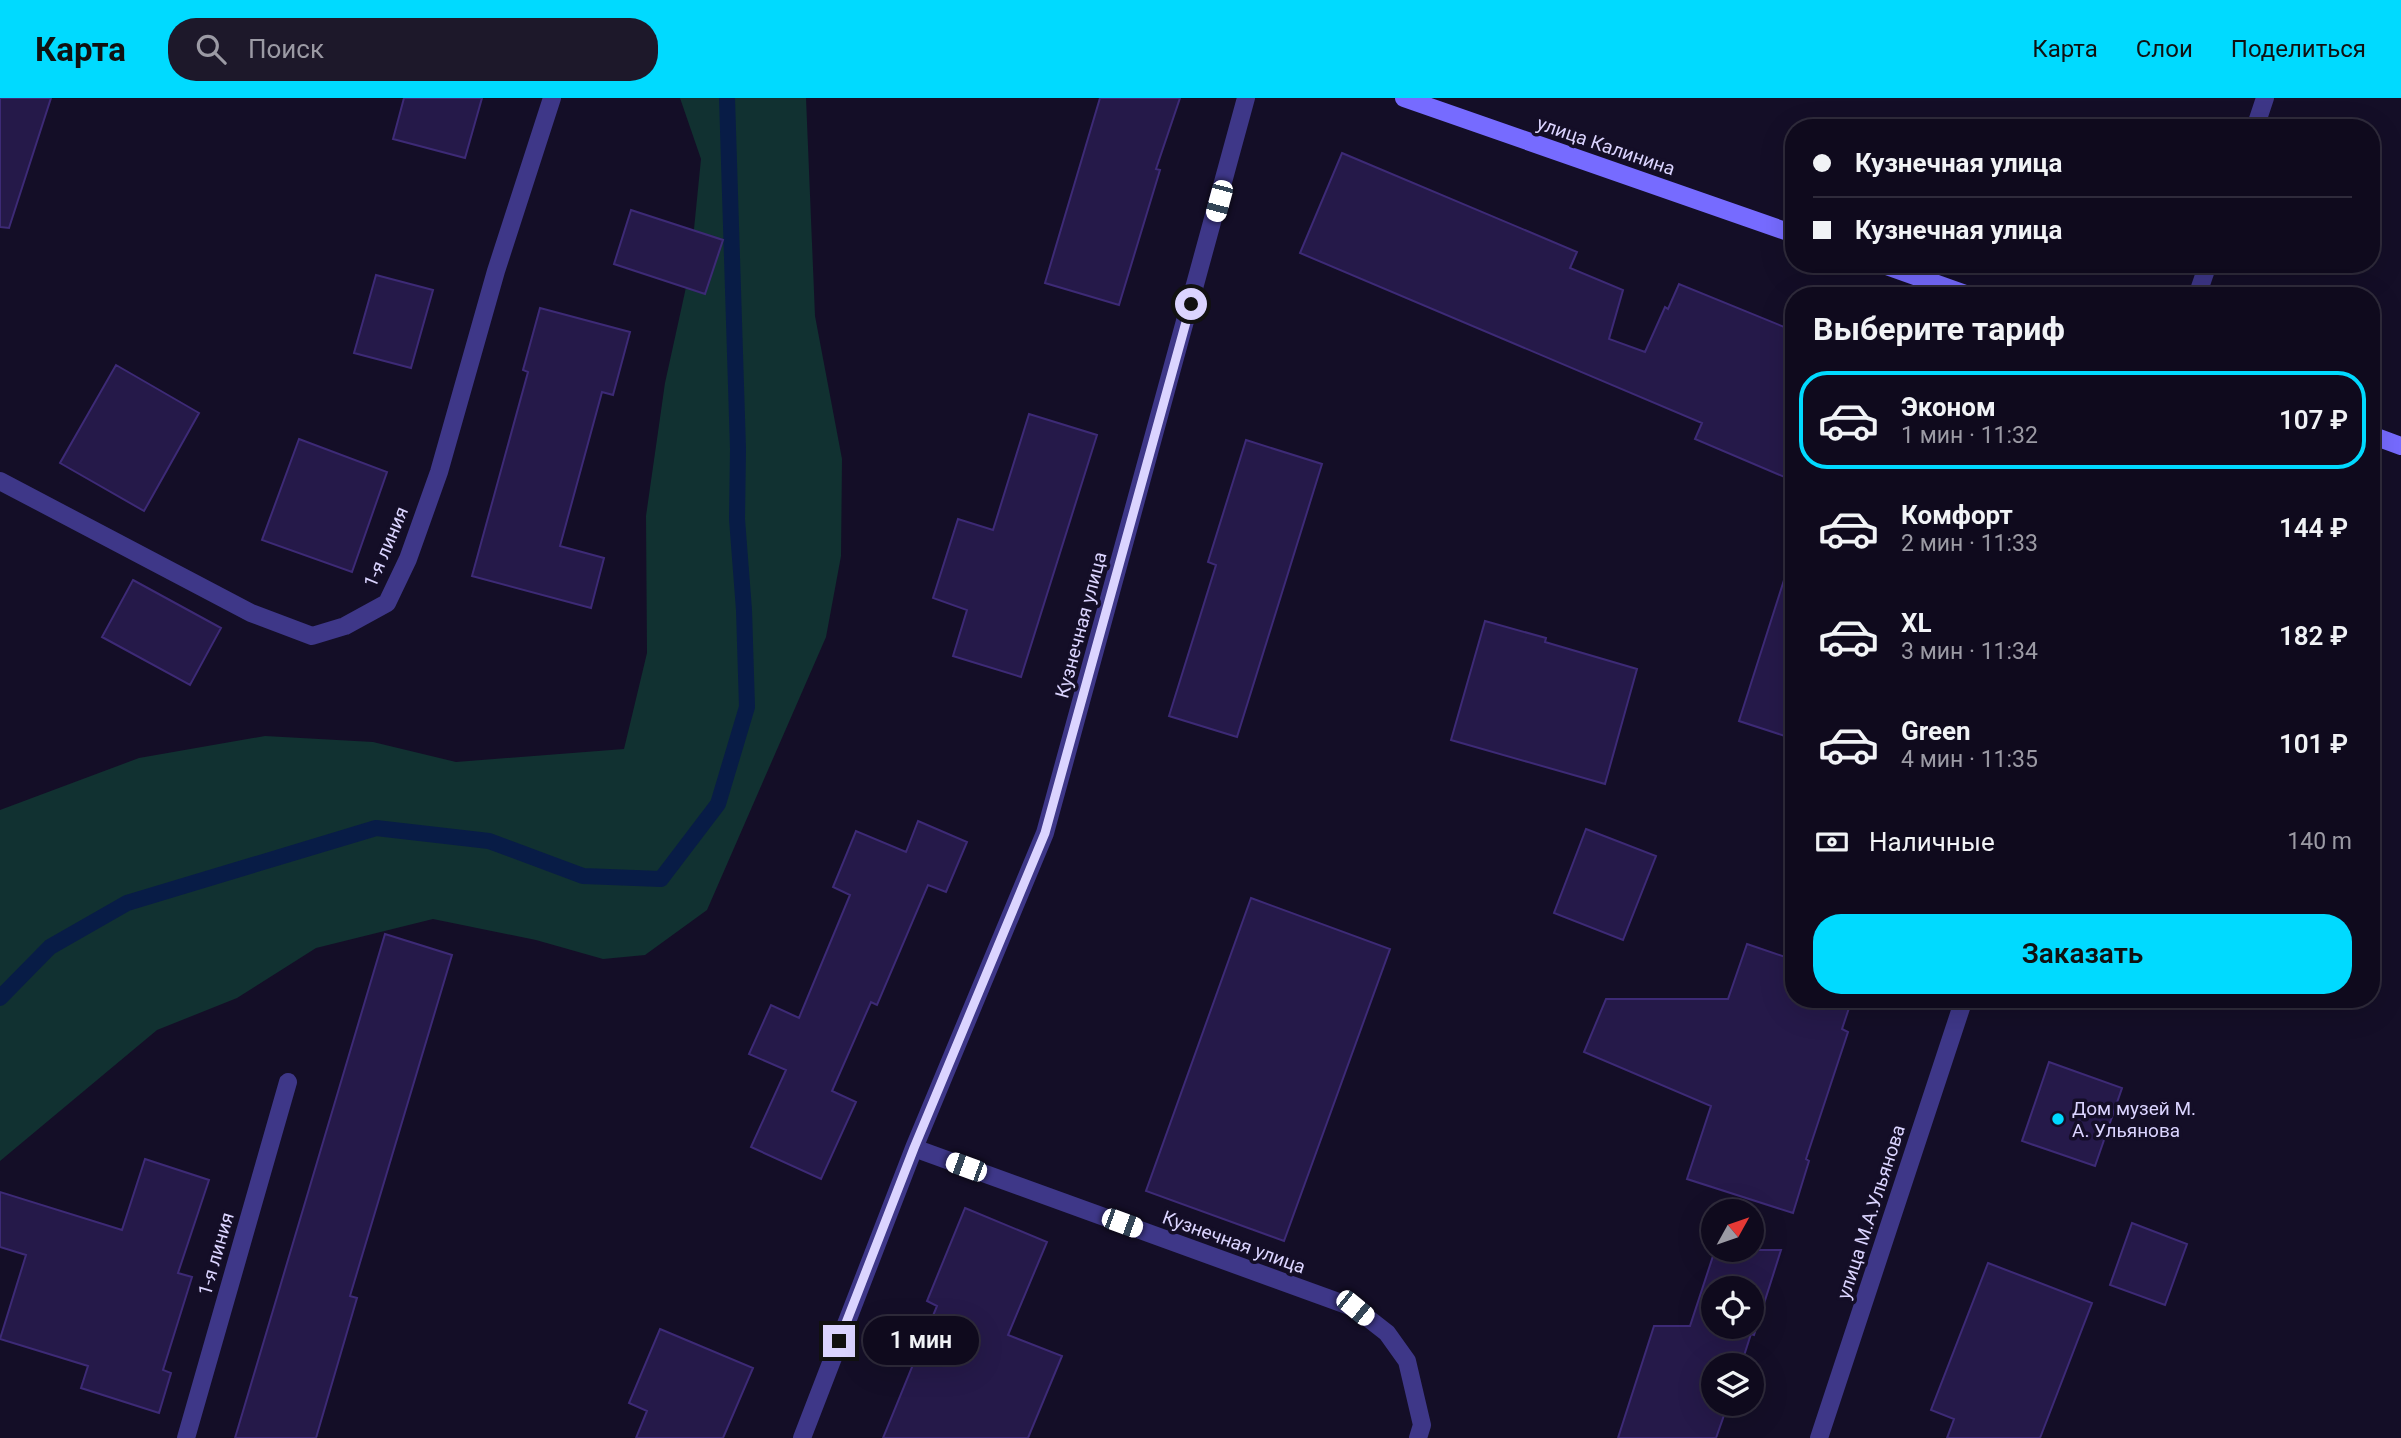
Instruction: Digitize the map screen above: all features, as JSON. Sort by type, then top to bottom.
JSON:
[{"type":"street","name":"1-я линия","points":[[0,481],[251,613],[312,636],[345,625],[387,603],[408,559],[439,472],[496,271],[552,98]]},
{"type":"street","name":"Кузнечная улица","points":[[802,1438],[914,1148],[1045,833],[1246,98]]},
{"type":"street","name":"улица Калинина","points":[[1404,98],[1785,231]]},
{"type":"street","points":[[2258,119],[2265,98]]},
{"type":"street","points":[[1906,273],[1946,287]]},
{"type":"street","points":[[2380,438],[2401,446]]},
{"type":"street","name":"улица М.А.Ульянова","points":[[1819,1438],[1961,1008]]},
{"type":"street","name":"1-я линия","points":[[186,1438],[288,1082]]},
{"type":"street","name":"Кузнечная улица","points":[[914,1148],[1355,1308],[1387,1333],[1407,1362],[1422,1424],[1418,1438]]},
{"type":"green space","points":[[680,98],[806,98],[815,316],[842,459],[841,556],[826,637],[707,910],[645,955],[603,959],[536,940],[433,919],[316,948],[237,998],[157,1030],[0,1161],[0,810],[139,758],[265,736],[373,742],[456,762],[624,749],[647,653],[646,516],[665,383],[690,269],[701,159]]},
{"type":"building","points":[[0,98],[51,98],[9,228],[0,227]]},
{"type":"building","points":[[404,98],[482,98],[465,158],[393,139]]},
{"type":"building","points":[[1100,98],[1180,98],[1156,169],[1160,170],[1119,305],[1045,283]]},
{"type":"building","points":[[1342,153],[1577,252],[1570,268],[1623,290],[1609,339],[1645,352],[1665,307],[1668,309],[1679,284],[1785,327],[1785,477],[1695,439],[1702,423],[1300,253]]},
{"type":"building","points":[[631,210],[723,240],[705,294],[614,264]]},
{"type":"building","points":[[376,275],[433,290],[411,368],[354,353]]},
{"type":"building","points":[[540,308],[630,332],[613,395],[602,392],[560,546],[604,558],[591,608],[472,576],[528,372],[523,370]]},
{"type":"building","points":[[116,365],[199,413],[144,511],[60,463]]},
{"type":"building","points":[[1029,414],[1097,435],[1021,677],[953,656],[967,610],[933,598],[958,519],[993,530]]},
{"type":"building","points":[[299,439],[387,472],[352,572],[262,540]]},
{"type":"building","points":[[1246,440],[1322,464],[1237,737],[1169,716],[1216,565],[1208,562]]},
{"type":"building","points":[[133,580],[221,628],[190,685],[102,637]]},
{"type":"building","points":[[1784,580],[1785,580],[1785,736],[1739,721]]},
{"type":"building","points":[[1485,621],[1546,638],[1545,642],[1637,669],[1605,784],[1451,740]]},
{"type":"building","points":[[918,821],[967,842],[946,892],[928,885],[877,1005],[871,1002],[832,1091],[856,1102],[821,1179],[751,1147],[786,1070],[749,1054],[771,1005],[799,1018],[850,895],[833,887],[856,831],[906,852]]},
{"type":"building","points":[[1586,829],[1656,856],[1623,940],[1554,913]]},
{"type":"building","points":[[1251,898],[1390,949],[1284,1241],[1146,1191]]},
{"type":"building","points":[[385,934],[452,955],[350,1296],[357,1298],[316,1438],[235,1438]]},
{"type":"building","points":[[1747,944],[1785,957],[1785,1008],[1849,1008],[1842,1029],[1848,1032],[1806,1159],[1809,1161],[1793,1213],[1764,1204],[1764,1199],[1749,1199],[1687,1179],[1711,1106],[1584,1052],[1606,999],[1728,999]]},
{"type":"building","points":[[2049,1062],[2122,1088],[2095,1166],[2022,1141]]},
{"type":"building","points":[[145,1159],[209,1180],[178,1273],[192,1277],[163,1370],[171,1373],[159,1413],[81,1388],[88,1366],[0,1339],[26,1255],[0,1247],[0,1192],[122,1230]]},
{"type":"building","points":[[965,1208],[1047,1242],[1008,1335],[1062,1356],[1028,1438],[883,1438],[937,1306],[927,1301]]},
{"type":"building","points":[[2132,1223],[2187,1244],[2165,1305],[2110,1285]]},
{"type":"building","points":[[1764,1250],[1781,1250],[1764,1304],[1764,1276],[1706,1276],[1711,1262],[1764,1262]]},
{"type":"building","points":[[1988,1263],[2092,1303],[2040,1438],[1947,1438],[1954,1419],[1931,1410]]},
{"type":"building","points":[[1701,1293],[1701,1339],[1749,1339],[1745,1353],[1701,1353],[1701,1416],[1724,1416],[1716,1438],[1618,1438],[1654,1326],[1690,1326]]},
{"type":"building","points":[[660,1329],[753,1368],[723,1438],[636,1438],[647,1411],[629,1403]]},
{"type":"waterway","points":[[0,998],[50,947],[127,903],[376,828],[489,841],[583,876],[661,879],[718,804],[747,707],[744,610],[737,519],[738,449],[727,98]]},
{"type":"place","name":"Дом музей М. А. Ульянова","points":[[2058,1119]]},
{"type":"route","points":[[839,1341],[914,1148],[1045,833],[1191,304]]}]
